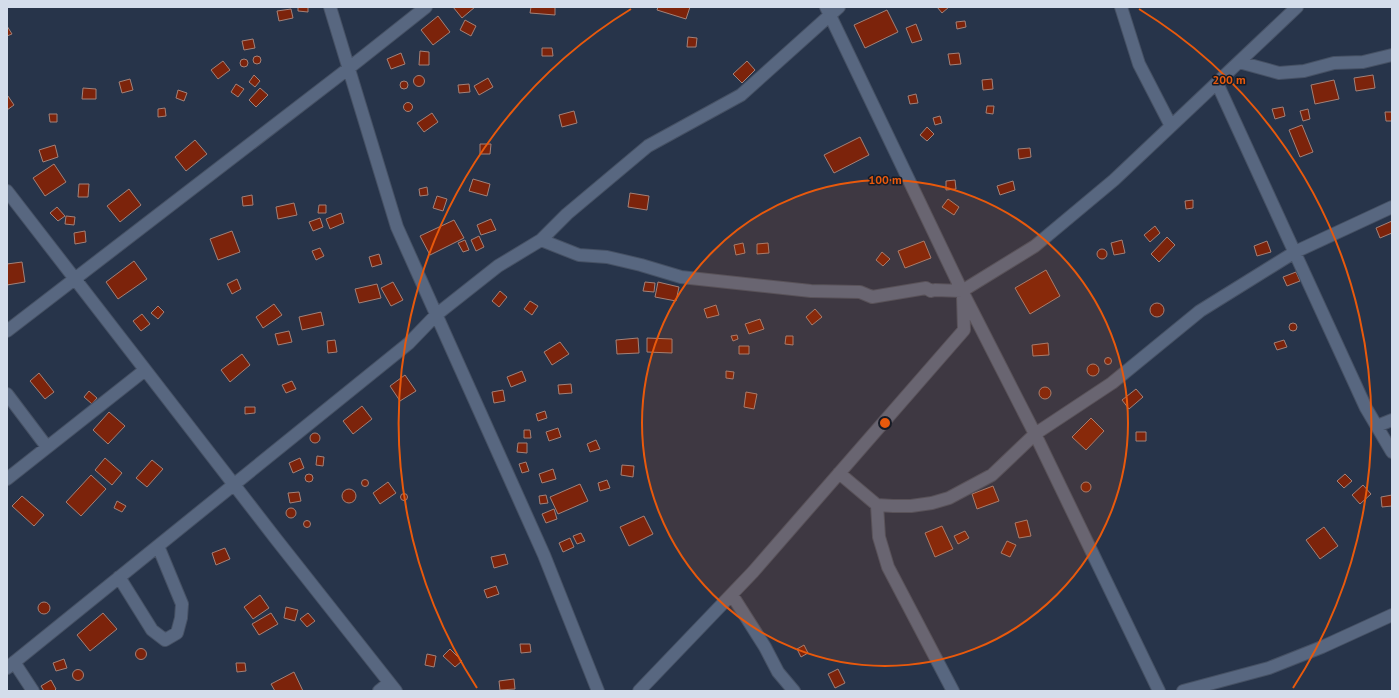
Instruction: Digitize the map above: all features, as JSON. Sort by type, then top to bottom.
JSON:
[{"type":"street","points":[[330,7],[397,227],[544,555],[598,691]]},
{"type":"street","points":[[7,331],[426,7]]},
{"type":"street","points":[[1121,7],[1139,64],[1171,126]]},
{"type":"street","points":[[541,240],[579,255],[608,257],[642,265],[680,277],[811,291],[860,292],[872,297],[926,288],[931,291],[962,291],[1035,246],[1114,180],[1297,7]]},
{"type":"street","points":[[33,691],[11,665],[409,343],[436,315],[498,266],[541,240],[567,214],[648,146],[741,95],[832,10],[962,291],[1035,434],[1159,691]]},
{"type":"street","points":[[1239,62],[1279,73],[1304,71],[1334,63],[1363,62],[1392,55]]},
{"type":"street","points":[[1217,83],[1366,408],[1392,452]]},
{"type":"street","points":[[7,191],[392,687],[379,691]]},
{"type":"street","points":[[839,473],[877,505],[912,506],[932,503],[949,498],[992,475],[1035,434],[1112,383],[1200,311],[1295,252],[1392,206]]},
{"type":"street","points":[[639,691],[732,595],[964,330],[962,291]]},
{"type":"street","points":[[7,479],[145,370]]},
{"type":"street","points":[[7,394],[47,447]]},
{"type":"street","points":[[1377,426],[1392,420]]},
{"type":"street","points":[[877,505],[879,537],[888,567],[953,691]]},
{"type":"street","points":[[120,577],[152,630],[165,640],[177,633],[181,618],[182,604],[158,546]]},
{"type":"street","points":[[732,595],[765,647],[778,672],[794,691]]},
{"type":"street","points":[[1183,691],[1269,668],[1322,647],[1392,615]]},
{"type":"building","points":[[298,7],[308,7],[308,12],[298,11]]},
{"type":"building","points":[[453,7],[475,7],[462,18]]},
{"type":"building","points":[[531,7],[555,7],[555,15],[530,13]]},
{"type":"building","points":[[658,7],[690,7],[686,19],[657,10]]},
{"type":"building","points":[[937,7],[949,7],[942,13]]},
{"type":"building","points":[[291,9],[293,18],[279,21],[277,11]]},
{"type":"building","points":[[887,10],[898,32],[865,48],[854,25]]},
{"type":"building","points":[[438,16],[450,32],[433,45],[421,30]]},
{"type":"building","points":[[465,20],[476,26],[471,36],[460,30]]},
{"type":"building","points":[[965,21],[966,27],[957,29],[956,22]]},
{"type":"building","points":[[916,24],[922,40],[912,43],[906,28]]},
{"type":"building","points":[[7,26],[12,34],[7,36]]},
{"type":"building","points":[[688,37],[697,38],[696,47],[687,47]]},
{"type":"building","points":[[253,39],[255,48],[244,50],[242,41]]},
{"type":"building","points":[[542,48],[552,48],[553,56],[542,56]]},
{"type":"building","points":[[420,51],[429,52],[429,65],[419,65]]},
{"type":"building","points":[[401,53],[405,64],[391,69],[387,59]]},
{"type":"building","points":[[959,53],[961,64],[950,65],[948,54]]},
{"type":"building","points":[[257,56],[260,57],[260,63],[257,64],[254,63],[253,60],[254,57]]},
{"type":"building","points":[[244,59],[247,60],[247,66],[244,67],[241,66],[240,63],[241,60]]},
{"type":"building","points":[[223,61],[230,70],[218,79],[211,70]]},
{"type":"building","points":[[747,61],[755,70],[742,83],[733,74]]},
{"type":"building","points":[[254,75],[260,81],[255,87],[249,82]]},
{"type":"building","points":[[1373,75],[1375,88],[1356,91],[1354,78]]},
{"type":"building","points":[[417,76],[421,76],[423,77],[423,85],[417,86],[414,83],[414,79]]},
{"type":"building","points":[[488,78],[493,87],[479,95],[474,86]]},
{"type":"building","points":[[130,79],[133,90],[122,93],[119,82]]},
{"type":"building","points":[[992,79],[993,89],[983,90],[982,80]]},
{"type":"building","points":[[1334,80],[1339,99],[1315,104],[1311,85]]},
{"type":"building","points":[[402,81],[406,81],[408,85],[406,89],[402,89],[400,87],[400,83]]},
{"type":"building","points":[[236,84],[244,89],[238,97],[231,92]]},
{"type":"building","points":[[469,84],[470,92],[459,93],[458,85]]},
{"type":"building","points":[[83,88],[96,89],[96,99],[82,99]]},
{"type":"building","points":[[260,88],[268,95],[256,107],[249,100]]},
{"type":"building","points":[[178,90],[187,93],[184,101],[176,98]]},
{"type":"building","points":[[916,94],[918,103],[910,104],[908,96]]},
{"type":"building","points":[[8,96],[14,105],[7,110],[7,97]]},
{"type":"building","points":[[408,102],[413,107],[408,112],[403,107]]},
{"type":"building","points":[[987,106],[994,106],[993,114],[986,113]]},
{"type":"building","points":[[1283,107],[1285,116],[1275,119],[1272,109]]},
{"type":"building","points":[[165,108],[166,116],[158,117],[158,109]]},
{"type":"building","points":[[1308,109],[1310,119],[1303,121],[1300,111]]},
{"type":"building","points":[[574,111],[577,123],[562,127],[559,115]]},
{"type":"building","points":[[1385,112],[1392,112],[1392,121],[1386,121]]},
{"type":"building","points":[[432,113],[438,122],[424,132],[417,123]]},
{"type":"building","points":[[49,114],[57,114],[57,122],[50,122]]},
{"type":"building","points":[[940,116],[942,123],[935,125],[933,118]]},
{"type":"building","points":[[1302,125],[1313,152],[1300,157],[1289,130]]},
{"type":"building","points":[[927,127],[934,134],[927,141],[920,135]]},
{"type":"building","points":[[860,137],[869,155],[834,173],[824,155]]},
{"type":"building","points":[[195,140],[207,154],[186,171],[175,157]]},
{"type":"building","points":[[480,144],[491,144],[490,154],[480,154]]},
{"type":"building","points":[[55,145],[58,157],[43,162],[39,150]]},
{"type":"building","points":[[1030,148],[1031,157],[1019,159],[1018,149]]},
{"type":"building","points":[[54,164],[66,182],[45,196],[33,178]]},
{"type":"building","points":[[473,179],[490,184],[487,196],[469,191]]},
{"type":"building","points":[[955,180],[956,189],[946,190],[946,181]]},
{"type":"building","points":[[1013,181],[1015,190],[1000,195],[997,186]]},
{"type":"building","points":[[79,184],[89,184],[88,197],[78,197]]},
{"type":"building","points":[[427,187],[428,195],[420,196],[419,189]]},
{"type":"building","points":[[129,189],[141,205],[120,222],[107,206]]},
{"type":"building","points":[[630,193],[649,196],[647,210],[628,207]]},
{"type":"building","points":[[252,195],[253,205],[243,206],[242,197]]},
{"type":"building","points":[[437,196],[447,199],[443,211],[433,208]]},
{"type":"building","points":[[948,199],[959,207],[954,215],[942,207]]},
{"type":"building","points":[[1193,200],[1193,208],[1186,209],[1185,201]]},
{"type":"building","points":[[294,203],[297,215],[278,219],[276,207]]},
{"type":"building","points":[[319,205],[326,205],[326,213],[318,213]]},
{"type":"building","points":[[57,207],[65,216],[58,221],[50,213]]},
{"type":"building","points":[[341,213],[344,223],[330,229],[326,219]]},
{"type":"building","points":[[66,216],[75,217],[74,225],[65,224]]},
{"type":"building","points":[[320,218],[323,227],[313,231],[309,222]]},
{"type":"building","points":[[491,219],[496,230],[481,235],[477,225]]},
{"type":"building","points":[[454,220],[464,238],[430,255],[420,236]]},
{"type":"building","points":[[1392,221],[1392,233],[1380,238],[1376,228]]},
{"type":"building","points":[[1155,226],[1160,233],[1150,242],[1144,235]]},
{"type":"building","points":[[85,231],[86,242],[75,244],[74,233]]},
{"type":"building","points":[[232,231],[240,252],[218,260],[210,239]]},
{"type":"building","points":[[479,236],[484,247],[476,251],[471,240]]},
{"type":"building","points":[[1167,237],[1175,245],[1159,262],[1151,254]]},
{"type":"building","points":[[465,240],[469,250],[463,252],[458,243]]},
{"type":"building","points":[[1122,240],[1125,253],[1114,255],[1111,243]]},
{"type":"building","points":[[924,241],[931,258],[905,268],[898,251]]},
{"type":"building","points":[[1267,241],[1271,252],[1257,256],[1254,246]]},
{"type":"building","points":[[743,243],[745,253],[736,255],[734,245]]},
{"type":"building","points":[[768,243],[769,253],[757,254],[757,244]]},
{"type":"building","points":[[320,248],[324,256],[316,260],[312,251]]},
{"type":"building","points":[[1100,249],[1104,249],[1106,250],[1106,258],[1100,259],[1097,256],[1097,252]]},
{"type":"building","points":[[882,252],[890,259],[883,266],[876,260]]},
{"type":"building","points":[[379,254],[382,264],[372,267],[369,257]]},
{"type":"building","points":[[134,261],[147,279],[118,299],[106,282]]},
{"type":"building","points":[[22,262],[25,282],[7,285],[7,264]]},
{"type":"building","points":[[1046,270],[1060,296],[1030,314],[1015,288]]},
{"type":"building","points":[[1296,272],[1300,281],[1287,286],[1283,277]]},
{"type":"building","points":[[237,279],[241,289],[232,294],[227,284]]},
{"type":"building","points":[[393,282],[403,300],[391,306],[381,288]]},
{"type":"building","points":[[645,282],[655,283],[654,292],[643,291]]},
{"type":"building","points":[[658,282],[679,287],[676,301],[655,297]]},
{"type":"building","points":[[377,284],[381,298],[359,303],[355,289]]},
{"type":"building","points":[[500,291],[507,297],[499,307],[492,301]]},
{"type":"building","points":[[530,301],[538,306],[532,315],[524,309]]},
{"type":"building","points":[[1157,303],[1162,305],[1164,310],[1162,315],[1157,317],[1152,315],[1150,310],[1152,305]]},
{"type":"building","points":[[274,304],[282,315],[263,328],[256,317]]},
{"type":"building","points":[[716,305],[719,315],[707,318],[704,309]]},
{"type":"building","points":[[158,306],[164,312],[158,319],[151,313]]},
{"type":"building","points":[[815,309],[822,317],[812,325],[806,317]]},
{"type":"building","points":[[321,312],[324,325],[302,330],[299,317]]},
{"type":"building","points":[[142,314],[150,324],[141,331],[133,321]]},
{"type":"building","points":[[760,319],[764,329],[749,334],[745,324]]},
{"type":"building","points":[[1291,323],[1295,323],[1297,327],[1295,331],[1291,331],[1289,329],[1289,325]]},
{"type":"building","points":[[289,331],[292,342],[278,345],[275,334]]},
{"type":"building","points":[[737,335],[738,339],[733,341],[731,336]]},
{"type":"building","points":[[786,336],[793,336],[793,345],[785,344]]},
{"type":"building","points":[[638,338],[639,353],[617,354],[616,340]]},
{"type":"building","points":[[647,338],[672,339],[672,353],[647,352]]},
{"type":"building","points":[[335,340],[337,352],[328,353],[327,341]]},
{"type":"building","points":[[1284,340],[1287,347],[1277,350],[1274,343]]},
{"type":"building","points":[[560,342],[569,354],[552,365],[544,352]]},
{"type":"building","points":[[1048,343],[1049,355],[1033,356],[1032,345]]},
{"type":"building","points":[[739,346],[749,346],[749,354],[739,354]]},
{"type":"building","points":[[242,354],[250,365],[230,382],[221,370]]},
{"type":"building","points":[[1108,357],[1111,358],[1111,364],[1108,365],[1105,364],[1104,361],[1105,358]]},
{"type":"building","points":[[1093,364],[1097,366],[1099,370],[1097,374],[1093,376],[1089,374],[1087,370],[1089,366]]},
{"type":"building","points":[[522,371],[526,381],[511,387],[507,377]]},
{"type":"building","points":[[726,371],[734,372],[733,379],[726,378]]},
{"type":"building","points":[[39,373],[54,392],[45,399],[30,381]]},
{"type":"building","points":[[405,375],[416,391],[400,401],[390,386]]},
{"type":"building","points":[[292,381],[296,389],[286,393],[282,385]]},
{"type":"building","points":[[571,384],[572,393],[559,394],[558,385]]},
{"type":"building","points":[[1047,387],[1050,388],[1050,398],[1043,399],[1040,398],[1039,391],[1040,388]]},
{"type":"building","points":[[1136,389],[1143,397],[1129,409],[1122,400]]},
{"type":"building","points":[[503,390],[505,401],[494,403],[492,392]]},
{"type":"building","points":[[89,391],[97,398],[92,404],[84,397]]},
{"type":"building","points":[[746,392],[757,394],[754,409],[744,407]]},
{"type":"building","points":[[362,406],[372,419],[353,434],[343,421]]},
{"type":"building","points":[[245,407],[255,407],[255,413],[245,414]]},
{"type":"building","points":[[545,411],[547,418],[538,421],[536,414]]},
{"type":"building","points":[[109,412],[125,426],[108,444],[93,430]]},
{"type":"building","points":[[1091,418],[1104,431],[1086,450],[1072,437]]},
{"type":"building","points":[[558,428],[561,437],[549,441],[546,432]]},
{"type":"building","points":[[524,430],[530,430],[531,438],[524,438]]},
{"type":"building","points":[[1136,432],[1146,432],[1146,441],[1136,441]]},
{"type":"building","points":[[313,433],[317,433],[320,438],[317,443],[313,443],[310,440],[310,436]]},
{"type":"building","points":[[596,440],[600,449],[590,452],[587,444]]},
{"type":"building","points":[[518,443],[527,443],[527,453],[517,452]]},
{"type":"building","points":[[317,456],[324,457],[323,466],[316,465]]},
{"type":"building","points":[[105,458],[122,473],[112,485],[95,470]]},
{"type":"building","points":[[300,458],[304,468],[293,473],[289,463]]},
{"type":"building","points":[[152,460],[163,469],[147,487],[136,478]]},
{"type":"building","points":[[526,462],[529,471],[522,473],[519,464]]},
{"type":"building","points":[[622,465],[634,466],[633,477],[621,475]]},
{"type":"building","points":[[553,469],[556,479],[542,483],[539,474]]},
{"type":"building","points":[[309,474],[312,475],[312,481],[309,482],[306,481],[305,478],[306,475]]},
{"type":"building","points":[[1345,474],[1352,481],[1344,488],[1337,481]]},
{"type":"building","points":[[91,475],[106,489],[81,516],[66,502]]},
{"type":"building","points":[[365,479],[368,480],[368,486],[365,487],[362,486],[361,483],[362,480]]},
{"type":"building","points":[[607,480],[610,488],[600,491],[598,483]]},
{"type":"building","points":[[388,482],[396,493],[380,504],[373,493]]},
{"type":"building","points":[[1084,482],[1088,482],[1090,483],[1090,491],[1084,492],[1081,489],[1081,485]]},
{"type":"building","points":[[580,484],[588,501],[558,514],[550,497]]},
{"type":"building","points":[[1363,485],[1371,494],[1360,504],[1352,495]]},
{"type":"building","points":[[993,486],[999,501],[977,509],[972,494]]},
{"type":"building","points":[[349,489],[354,491],[356,496],[354,501],[349,503],[344,501],[342,496],[344,491]]},
{"type":"building","points":[[299,492],[301,501],[290,503],[288,493]]},
{"type":"building","points":[[404,494],[407,497],[404,500],[401,497]]},
{"type":"building","points":[[546,495],[548,503],[540,504],[539,496]]},
{"type":"building","points":[[1392,495],[1392,506],[1382,507],[1381,497]]},
{"type":"building","points":[[22,496],[44,515],[34,526],[12,506]]},
{"type":"building","points":[[117,501],[126,506],[122,512],[114,508]]},
{"type":"building","points":[[289,508],[293,508],[295,509],[295,517],[289,518],[286,515],[286,511]]},
{"type":"building","points":[[554,509],[557,519],[546,523],[542,514]]},
{"type":"building","points":[[644,516],[653,534],[629,546],[620,527]]},
{"type":"building","points":[[1027,520],[1031,536],[1019,538],[1015,523]]},
{"type":"building","points":[[307,521],[310,524],[307,527],[304,524]]},
{"type":"building","points":[[942,526],[953,549],[935,557],[925,533]]},
{"type":"building","points":[[1324,527],[1338,546],[1320,559],[1306,540]]},
{"type":"building","points":[[965,531],[969,538],[958,544],[954,536]]},
{"type":"building","points":[[581,533],[585,541],[577,544],[573,536]]},
{"type":"building","points":[[570,538],[574,547],[563,552],[559,543]]},
{"type":"building","points":[[1007,541],[1016,545],[1010,557],[1001,553]]},
{"type":"building","points":[[225,548],[230,559],[216,565],[212,553]]},
{"type":"building","points":[[505,554],[508,564],[494,568],[491,557]]},
{"type":"building","points":[[496,586],[499,594],[487,598],[484,590]]},
{"type":"building","points":[[260,595],[269,608],[253,619],[244,607]]},
{"type":"building","points":[[42,602],[46,602],[50,608],[46,614],[42,614],[38,610],[38,606]]},
{"type":"building","points":[[286,607],[298,610],[295,621],[284,618]]},
{"type":"building","points":[[103,613],[117,629],[90,651],[77,635]]},
{"type":"building","points":[[271,613],[278,624],[259,635],[252,624]]},
{"type":"building","points":[[308,613],[315,621],[307,627],[300,619]]},
{"type":"building","points":[[520,644],[530,644],[531,652],[521,653]]},
{"type":"building","points":[[804,645],[808,653],[801,657],[797,649]]},
{"type":"building","points":[[139,649],[143,649],[145,650],[145,658],[139,659],[136,656],[136,652]]},
{"type":"building","points":[[450,649],[462,661],[455,667],[443,656]]},
{"type":"building","points":[[427,654],[436,656],[434,667],[425,665]]},
{"type":"building","points":[[64,659],[67,668],[56,671],[53,663]]},
{"type":"building","points":[[236,663],[245,663],[246,671],[237,672]]},
{"type":"building","points":[[78,669],[82,671],[84,675],[82,679],[78,681],[74,679],[72,675],[74,671]]},
{"type":"building","points":[[838,669],[845,683],[835,688],[828,674]]},
{"type":"building","points":[[294,672],[303,691],[275,691],[271,684]]},
{"type":"building","points":[[514,679],[515,689],[500,690],[499,681]]},
{"type":"building","points":[[51,680],[56,689],[54,691],[44,691],[41,686]]}]
